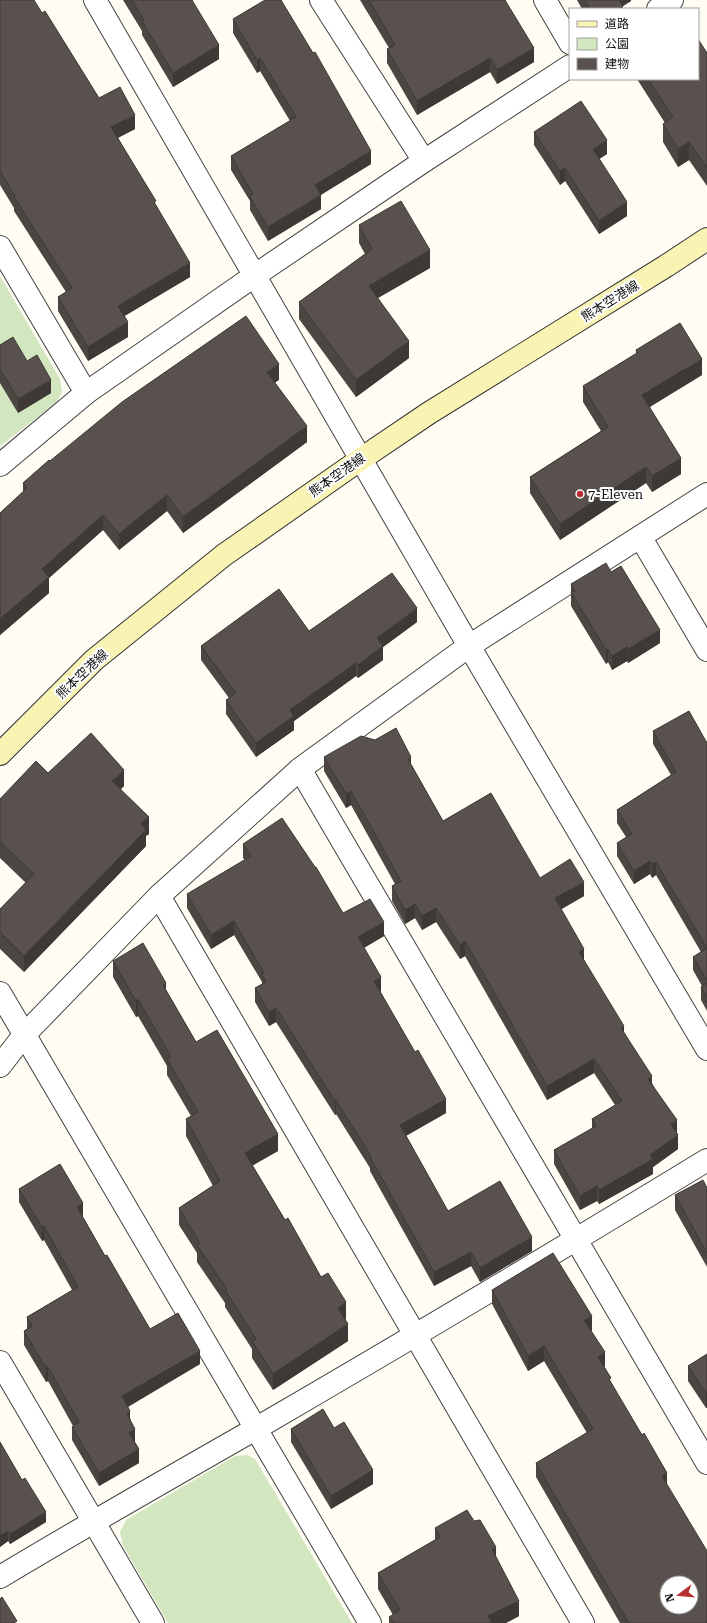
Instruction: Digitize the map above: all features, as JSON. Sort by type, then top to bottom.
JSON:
[{"type":"main road","name":"熊本空港線","points":[[0,754],[100,655],[224,555],[429,413],[707,239]]},
{"type":"street","points":[[95,0],[469,646],[707,1049]]},
{"type":"street","points":[[321,0],[424,161]]},
{"type":"street","points":[[545,0],[569,41]]},
{"type":"street","points":[[660,8],[672,0]]},
{"type":"street","points":[[0,465],[86,394],[254,276],[424,161],[569,67]]},
{"type":"street","points":[[0,248],[86,394]]},
{"type":"street","points":[[0,1066],[24,1035],[160,896],[300,769],[469,646],[707,494]]},
{"type":"street","points":[[640,538],[707,650]]},
{"type":"street","points":[[300,769],[707,1464]]},
{"type":"street","points":[[160,896],[583,1623]]},
{"type":"street","points":[[0,993],[370,1623]]},
{"type":"street","points":[[0,1577],[93,1521],[415,1335],[576,1240],[707,1160]]},
{"type":"street","points":[[0,1362],[153,1623]]},
{"type":"green space","points":[[0,276],[60,379],[62,392],[57,402],[0,446]]},
{"type":"green space","points":[[247,1455],[255,1459],[352,1623],[168,1623],[123,1546],[120,1532],[126,1520],[235,1456]]},
{"type":"building","points":[[0,0],[34,0],[42,13],[45,11],[99,98],[120,87],[135,115],[111,127],[156,201],[154,202],[190,263],[118,306],[128,322],[88,347],[58,297],[72,288],[14,197],[15,196],[0,171]]},
{"type":"building","points":[[132,0],[192,0],[219,45],[173,73],[142,21],[144,20]]},
{"type":"building","points":[[265,0],[281,0],[313,53],[315,52],[371,151],[315,185],[321,195],[268,227],[250,197],[253,194],[231,156],[296,117],[260,58],[257,60],[233,19]]},
{"type":"building","points":[[369,0],[505,0],[534,48],[497,70],[490,58],[417,101],[387,49],[395,45]]},
{"type":"building","points":[[585,0],[619,0],[623,6],[620,8],[589,8]]},
{"type":"building","points":[[699,41],[707,53],[707,168],[689,142],[678,149],[663,124],[673,117],[649,80],[699,80]]},
{"type":"building","points":[[581,101],[607,140],[593,149],[627,202],[599,221],[565,168],[560,171],[534,132]]},
{"type":"building","points":[[401,201],[430,250],[369,286],[409,341],[356,380],[299,302],[372,249],[359,225]]},
{"type":"building","points":[[246,316],[279,364],[267,372],[307,426],[183,517],[167,495],[119,534],[103,515],[42,569],[49,577],[0,619],[0,513],[27,488],[23,483],[49,460],[50,461],[122,402]]},
{"type":"building","points":[[680,323],[702,359],[642,395],[681,458],[652,476],[646,467],[560,524],[530,477],[608,427],[583,386],[637,353],[636,350]]},
{"type":"building","points":[[13,337],[27,361],[37,355],[51,380],[18,399],[0,369],[0,345]]},
{"type":"building","points":[[606,563],[611,572],[621,566],[660,630],[628,649],[627,647],[612,656],[608,649],[606,650],[571,592],[575,591],[571,584]]},
{"type":"building","points":[[392,573],[417,608],[377,638],[383,646],[358,665],[356,663],[290,710],[294,716],[256,743],[226,700],[236,693],[201,646],[279,589],[309,631]]},
{"type":"building","points":[[689,711],[707,743],[707,948],[656,862],[652,864],[650,861],[634,871],[617,843],[632,834],[617,810],[676,772],[653,731]]},
{"type":"building","points":[[396,728],[411,757],[408,759],[443,821],[491,793],[540,878],[570,859],[584,882],[555,898],[584,949],[579,952],[624,1026],[621,1028],[652,1076],[648,1079],[677,1120],[671,1124],[678,1135],[650,1155],[653,1159],[599,1190],[597,1186],[580,1196],[554,1150],[596,1126],[592,1119],[622,1101],[594,1059],[547,1086],[465,941],[460,945],[436,908],[422,916],[415,904],[405,910],[392,886],[401,881],[351,791],[346,794],[324,757],[361,736],[375,740]]},
{"type":"building","points":[[91,733],[124,770],[112,781],[149,817],[141,823],[146,830],[24,956],[0,932],[0,909],[34,874],[0,842],[0,799],[36,761],[48,773]]},
{"type":"building","points":[[282,818],[316,867],[343,913],[370,899],[384,922],[358,937],[381,977],[374,981],[415,1052],[418,1050],[446,1099],[400,1125],[448,1211],[500,1181],[532,1237],[480,1268],[471,1252],[434,1272],[370,1157],[371,1156],[336,1100],[335,1101],[276,1008],[269,1012],[255,988],[266,982],[262,974],[264,973],[234,921],[211,935],[187,894],[251,856],[243,844]]},
{"type":"building","points":[[143,943],[166,983],[163,985],[196,1042],[217,1030],[278,1134],[245,1153],[285,1220],[288,1218],[321,1277],[328,1273],[346,1302],[338,1308],[348,1324],[273,1374],[252,1341],[256,1339],[225,1290],[227,1289],[197,1245],[200,1243],[179,1208],[220,1181],[186,1119],[198,1112],[167,1059],[171,1057],[138,999],[136,1001],[113,961]]},
{"type":"building","points":[[707,948],[707,980],[693,957]]},
{"type":"building","points":[[707,983],[707,998],[701,987]]},
{"type":"building","points":[[60,1164],[83,1203],[77,1207],[150,1329],[178,1313],[200,1351],[122,1396],[130,1411],[127,1414],[135,1429],[129,1433],[139,1449],[99,1473],[72,1427],[79,1422],[48,1367],[46,1368],[24,1331],[32,1326],[27,1317],[78,1287],[44,1226],[42,1227],[19,1189]]},
{"type":"building","points":[[703,1180],[707,1188],[707,1253],[675,1195]]},
{"type":"building","points":[[553,1253],[592,1316],[584,1320],[605,1352],[598,1357],[611,1378],[609,1379],[642,1435],[644,1433],[667,1473],[662,1476],[707,1551],[707,1623],[629,1623],[536,1463],[593,1429],[544,1346],[528,1356],[492,1290]]},
{"type":"building","points":[[707,1354],[707,1393],[706,1393],[688,1366]]},
{"type":"building","points":[[323,1409],[334,1428],[344,1422],[373,1470],[331,1496],[291,1429]]},
{"type":"building","points":[[0,1442],[22,1480],[25,1478],[46,1512],[10,1534],[8,1531],[0,1536]]},
{"type":"building","points":[[467,1510],[474,1521],[480,1520],[496,1547],[492,1549],[519,1601],[488,1616],[492,1623],[394,1623],[389,1617],[400,1610],[378,1573],[440,1537],[435,1528]]},
{"type":"building","points":[[2,1597],[17,1621],[14,1623],[0,1623],[0,1599]]},
{"type":"place","name":"7-Eleven","points":[[580,494]]}]
